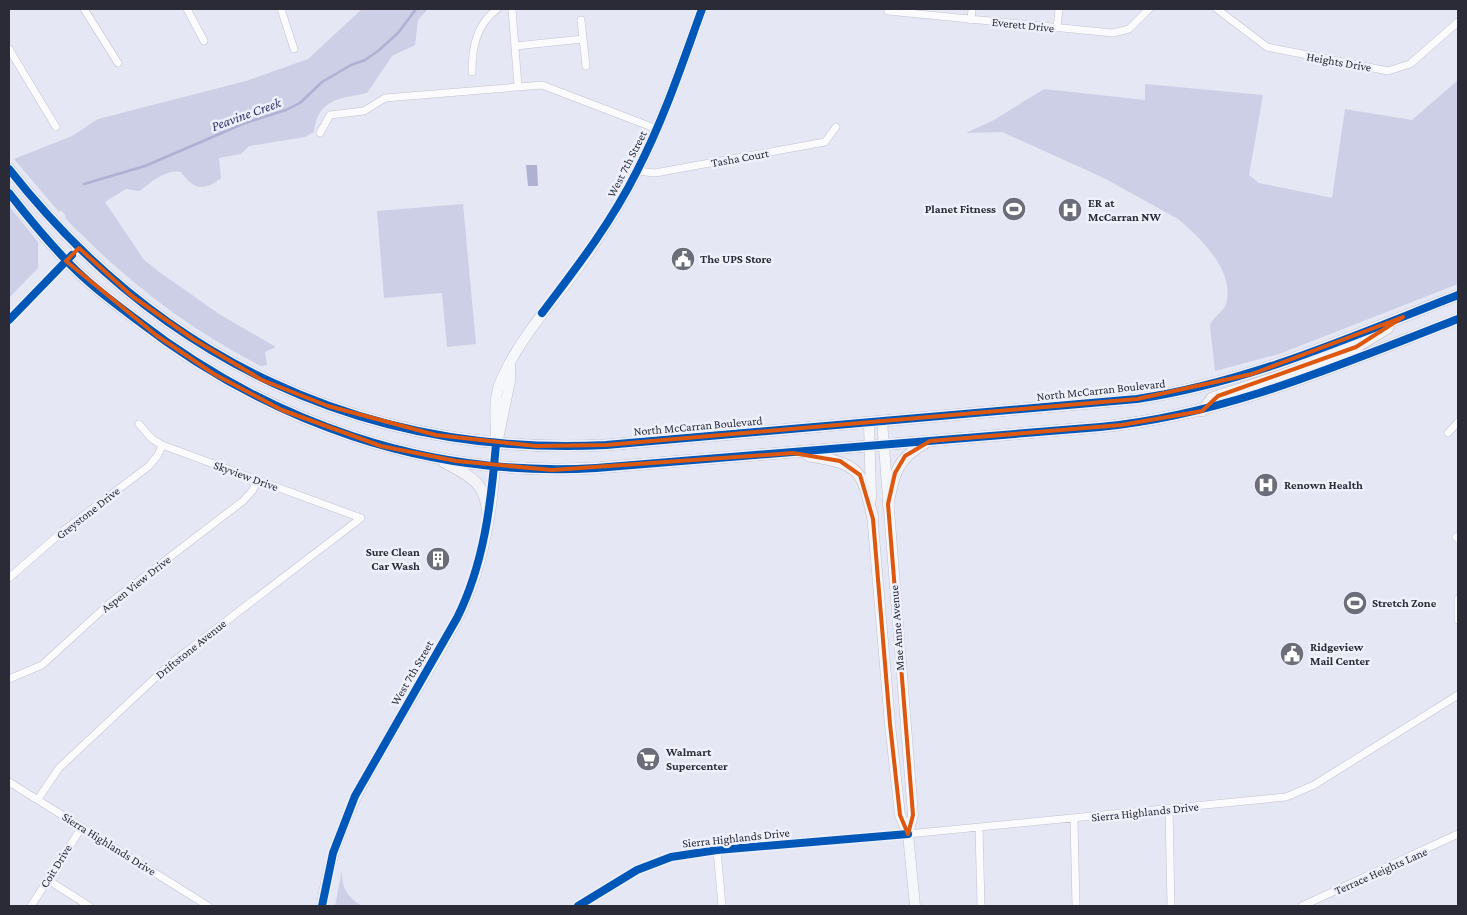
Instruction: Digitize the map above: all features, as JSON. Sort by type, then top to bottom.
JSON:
[{"type":"main road","name":"West 7th Street","points":[[322,906],[328,872],[348,812],[464,604],[478,562],[488,516],[496,444],[494,425],[495,403],[501,380],[529,331],[597,240],[637,171],[657,129],[702,9]]},
{"type":"main road","name":"North McCarran Boulevard","points":[[9,169],[31,198],[100,269],[161,318],[262,380],[328,406],[391,426],[436,436],[496,444],[545,446],[606,445],[1121,401],[1186,391],[1280,364],[1458,295]]},
{"type":"main road","points":[[9,193],[66,261],[156,335],[246,393],[282,410],[348,436],[438,459],[494,466],[552,470],[582,469],[1121,425],[1202,411],[1283,386],[1458,319]]},
{"type":"main road","points":[[1202,411],[1208,401],[1218,396],[1280,376],[1356,347],[1403,317]]},
{"type":"main road","name":"Mae Anne Avenue","points":[[882,421],[913,815],[908,834]]},
{"type":"main road","name":"Mae Anne Avenue","points":[[868,423],[873,519],[900,816],[908,834],[915,906]]},
{"type":"main road","points":[[888,504],[895,473],[904,456],[930,441],[949,440]]},
{"type":"main road","points":[[793,453],[840,461],[852,466],[864,483],[873,519]]},
{"type":"main road","points":[[438,459],[477,482],[487,500],[488,516]]},
{"type":"street","points":[[84,9],[118,63]]},
{"type":"street","points":[[187,9],[204,41]]},
{"type":"street","points":[[281,9],[294,49]]},
{"type":"street","points":[[472,72],[475,38],[485,22],[497,9]]},
{"type":"street","points":[[512,9],[518,86]]},
{"type":"street","points":[[971,20],[972,9]]},
{"type":"street","points":[[1057,28],[1059,9]]},
{"type":"street","name":"Everett Drive","points":[[888,10],[971,20],[1113,33],[1122,32],[1136,24],[1149,9]]},
{"type":"street","name":"Heights Drive","points":[[1217,9],[1257,41],[1278,51],[1388,71],[1410,64],[1458,22]]},
{"type":"street","points":[[581,20],[586,66]]},
{"type":"street","points":[[515,46],[583,39]]},
{"type":"street","points":[[9,49],[56,127]]},
{"type":"street","points":[[320,133],[330,115],[364,111],[385,98],[542,85],[657,129]]},
{"type":"street","name":"Tasha Court","points":[[637,171],[655,173],[825,142],[836,127]]},
{"type":"street","points":[[9,320],[79,248]]},
{"type":"street","points":[[1448,433],[1458,422]]},
{"type":"street","name":"Skyview Drive","points":[[139,424],[152,440],[162,445],[361,518]]},
{"type":"street","name":"Greystone Drive","points":[[9,578],[63,531],[148,466],[158,455],[162,445]]},
{"type":"street","name":"Aspen View Drive","points":[[9,679],[42,665],[111,602],[243,501],[253,490],[257,480]]},
{"type":"street","name":"Driftstone Avenue","points":[[38,799],[59,768],[170,664],[361,518]]},
{"type":"street","points":[[1458,599],[1458,620]]},
{"type":"street","name":"Sierra Highlands Drive","points":[[578,906],[620,880],[654,863],[671,857],[717,850],[979,828],[1271,800],[1301,792],[1458,695]]},
{"type":"street","name":"Sierra Highlands Drive","points":[[9,782],[208,906]]},
{"type":"street","points":[[1169,809],[1171,906]]},
{"type":"street","points":[[1074,818],[1076,906]]},
{"type":"street","name":"Coit Drive","points":[[31,906],[82,826]]},
{"type":"street","points":[[979,828],[981,906]]},
{"type":"street","name":"Terrace Heights Lane","points":[[1302,906],[1458,834]]},
{"type":"street","points":[[717,850],[722,906]]},
{"type":"street","points":[[48,880],[89,906]]},
{"type":"highlighted area","points":[[79,248],[132,296],[193,339],[262,380],[328,406],[436,435],[536,446],[606,445],[1137,399],[1252,374],[1403,317],[1356,347],[1218,396],[1202,411],[1121,425],[930,441],[905,456],[895,473],[888,504],[913,815],[908,834],[900,815],[890,724],[873,519],[860,475],[840,461],[793,453],[552,470],[456,461],[381,446],[282,410],[214,374],[156,335],[66,261]]},
{"type":"shaded area","points":[[362,9],[428,9],[418,20],[415,45],[392,56],[367,93],[339,99],[325,106],[316,121],[314,132],[305,137],[249,146],[241,154],[219,158],[221,178],[209,185],[199,187],[185,178],[181,172],[175,172],[158,177],[139,191],[126,189],[105,202],[144,260],[219,314],[276,347],[265,352],[267,365],[261,366],[207,335],[181,318],[133,281],[87,240],[65,218],[66,216],[61,210],[59,212],[14,159],[72,136],[98,119],[246,81],[308,59]]},
{"type":"shaded area","points":[[1458,80],[1458,284],[1279,354],[1215,371],[1210,326],[1225,307],[1228,292],[1221,268],[1214,256],[1196,235],[1178,219],[1104,178],[1002,132],[966,133],[994,120],[1044,89],[1145,100],[1145,84],[1263,95],[1249,175],[1259,183],[1332,198],[1345,109],[1412,120]]},
{"type":"shaded area","points":[[526,165],[537,165],[538,186],[528,186]]},
{"type":"shaded area","points":[[463,204],[476,344],[447,347],[442,293],[384,298],[377,211]]},
{"type":"shaded area","points":[[9,206],[38,242],[38,268],[9,298]]},
{"type":"shaded area","points":[[342,870],[346,891],[352,899],[362,906],[335,906]]},
{"type":"waterway","name":"Peavine Creek","points":[[84,184],[145,166],[245,123],[286,110],[300,103],[322,82],[351,65],[365,60],[378,51],[398,33],[416,9]]},
{"type":"cycle path","points":[[542,313],[581,262],[627,190],[647,151],[664,111],[702,9]]},
{"type":"cycle path","points":[[9,169],[68,236],[131,294],[200,343],[273,383],[350,413],[432,434],[517,444],[606,445],[1137,399],[1179,391],[1261,369],[1340,341],[1458,295]]},
{"type":"cycle path","points":[[9,193],[50,243],[90,283],[137,320],[188,356],[241,388],[296,415],[353,436],[412,453],[472,464],[533,469],[596,468],[1100,427],[1147,421],[1193,411],[1282,385],[1327,370],[1458,319]]},
{"type":"cycle path","points":[[9,320],[72,255]]},
{"type":"cycle path","points":[[322,906],[333,853],[355,796],[457,618],[474,576],[489,511],[496,444]]},
{"type":"cycle path","points":[[578,906],[637,870],[671,857],[717,850],[908,834]]},
{"type":"place","name":"Planet Fitness","points":[[1014,209]]},
{"type":"place","name":"ER at McCarran NW","points":[[1070,210]]},
{"type":"place","name":"The UPS Store","points":[[683,259]]},
{"type":"place","name":"Renown Health","points":[[1266,485]]},
{"type":"place","name":"Sure Clean Car Wash","points":[[438,559]]},
{"type":"place","name":"Stretch Zone","points":[[1355,603]]},
{"type":"place","name":"Ridgeview Mail Center","points":[[1292,654]]},
{"type":"place","name":"Walmart Supercenter","points":[[648,759]]}]
